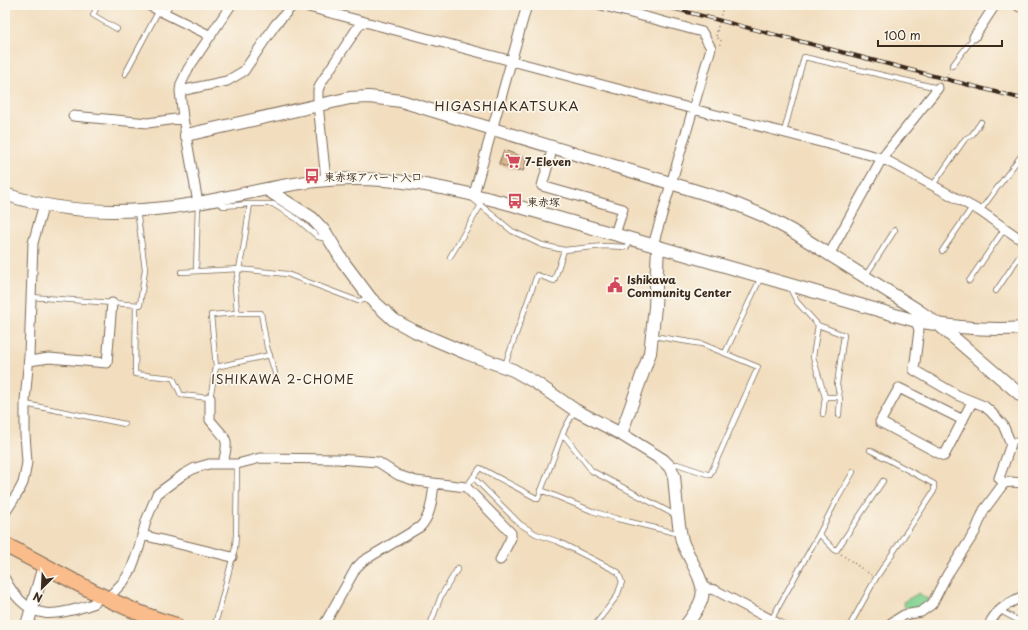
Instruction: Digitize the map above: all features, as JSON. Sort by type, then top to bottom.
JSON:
[{"type":"highway","points":[[5,546],[140,614],[175,625]]},
{"type":"street","points":[[148,5],[211,36]]},
{"type":"street","points":[[198,203],[183,118],[180,91],[184,77],[231,5]]},
{"type":"street","points":[[180,91],[227,82],[244,71],[275,25],[293,5]]},
{"type":"street","points":[[301,5],[882,158],[977,208],[1023,241]]},
{"type":"street","points":[[474,194],[527,5]]},
{"type":"street","points":[[601,5],[702,32],[711,48],[671,183],[655,246],[653,336],[650,353],[621,434]]},
{"type":"street","points":[[974,37],[995,5]]},
{"type":"street","points":[[326,180],[318,104],[318,90],[321,83],[362,22]]},
{"type":"street","points":[[829,255],[882,158],[938,88]]},
{"type":"street","points":[[186,135],[350,98],[384,98],[401,101],[726,200],[762,215],[792,231],[916,309],[939,325],[1023,397]]},
{"type":"street","points":[[72,116],[148,124],[183,118]]},
{"type":"street","points":[[553,147],[542,186],[622,209],[615,234]]},
{"type":"street","points":[[5,194],[44,204],[80,210],[106,212],[173,207],[266,189],[326,180],[378,180],[415,183],[474,194],[916,321],[939,325],[998,329],[1023,328]]},
{"type":"street","points":[[266,189],[312,218],[325,232],[344,263],[371,299],[394,320],[412,330],[466,353],[513,370],[536,383],[575,410],[621,434],[670,466],[674,476],[683,543],[703,588],[702,599],[686,625]]},
{"type":"street","points":[[5,513],[23,483],[27,462],[25,434],[33,243],[44,204]]},
{"type":"street","points":[[29,362],[49,358],[107,363],[112,303]]},
{"type":"street","points":[[916,321],[919,330],[914,370],[957,395],[984,406],[996,416],[1003,425],[1011,444],[999,478],[1004,483]]},
{"type":"street","points":[[963,420],[899,388],[880,422],[944,456],[963,420],[972,402]]},
{"type":"street","points":[[210,398],[210,420],[224,436],[227,446],[223,463]]},
{"type":"street","points":[[5,579],[18,598],[32,609],[44,613],[65,612],[95,604],[124,581],[131,570],[146,521],[157,494],[184,474],[195,468],[209,464],[237,464],[260,458],[338,458],[378,462],[409,480],[466,487],[510,533],[511,538],[500,560]]},
{"type":"street","points":[[890,625],[904,615],[921,612],[932,604],[947,575],[975,532],[984,510],[1004,483],[1023,483]]},
{"type":"street","points":[[324,625],[356,568],[363,561],[420,528],[425,522],[430,510],[434,484]]},
{"type":"street","points":[[142,535],[232,557]]},
{"type":"street","points":[[27,625],[44,566]]},
{"type":"street","points":[[703,588],[715,590],[770,623],[781,625]]},
{"type":"street","points":[[989,625],[992,618],[999,610],[1023,596]]},
{"type":"lane","points":[[98,5],[93,15],[117,29]]},
{"type":"lane","points":[[125,74],[162,12],[170,5]]},
{"type":"lane","points":[[952,66],[974,37]]},
{"type":"lane","points":[[784,132],[804,57],[938,88]]},
{"type":"lane","points":[[933,185],[965,139],[972,135],[981,122]]},
{"type":"lane","points":[[942,251],[1023,153]]},
{"type":"lane","points":[[474,194],[472,198],[512,232],[542,245],[564,250],[604,246],[627,247],[630,239]]},
{"type":"lane","points":[[213,200],[223,206],[274,204],[297,219],[318,237],[329,239]]},
{"type":"lane","points":[[196,271],[198,203]]},
{"type":"lane","points":[[236,314],[235,288],[250,204]]},
{"type":"lane","points":[[450,257],[481,205]]},
{"type":"lane","points":[[31,297],[140,305],[145,269],[137,210]]},
{"type":"lane","points":[[969,281],[1005,228]]},
{"type":"lane","points":[[865,277],[894,230]]},
{"type":"lane","points":[[505,367],[537,275],[554,281],[564,250]]},
{"type":"lane","points":[[996,291],[1019,257],[1023,254]]},
{"type":"lane","points":[[181,272],[239,269],[287,274],[358,300],[371,299]]},
{"type":"lane","points":[[725,353],[761,277]]},
{"type":"lane","points":[[788,284],[797,302],[818,325],[844,334],[837,384],[839,415]]},
{"type":"lane","points":[[136,305],[135,374],[173,378],[181,395],[210,398],[216,367],[211,315],[261,313],[275,373]]},
{"type":"lane","points":[[818,325],[813,357],[825,397],[823,414]]},
{"type":"lane","points":[[653,336],[702,344],[758,367],[710,474],[677,464],[670,466]]},
{"type":"lane","points":[[216,367],[270,355]]},
{"type":"lane","points":[[825,397],[839,397]]},
{"type":"lane","points":[[26,404],[125,424]]},
{"type":"lane","points":[[466,487],[480,468],[538,498],[563,434],[575,410]]},
{"type":"lane","points":[[563,434],[592,471],[679,516]]},
{"type":"lane","points":[[1010,442],[1016,441],[1023,436]]},
{"type":"lane","points":[[850,625],[876,578],[934,491],[934,484],[870,450]]},
{"type":"lane","points":[[215,625],[236,535],[237,464]]},
{"type":"lane","points":[[770,623],[835,503],[854,472]]},
{"type":"lane","points":[[473,477],[520,524],[536,534],[559,542],[618,572],[622,582],[617,596],[595,625]]},
{"type":"lane","points":[[819,534],[832,549],[836,551],[883,481]]},
{"type":"lane","points":[[541,490],[592,511],[618,519],[681,534]]},
{"type":"lane","points":[[430,625],[441,596],[458,568]]},
{"type":"lane","points":[[999,610],[1023,623]]},
{"type":"path","points":[[721,40],[716,37],[724,5]]},
{"type":"path","points":[[938,88],[946,79],[952,66]]},
{"type":"path","points":[[836,551],[876,578]]},
{"type":"green space","points":[[919,593],[929,600],[920,609],[906,610],[903,602]]},
{"type":"building","name":"7-Eleven","points":[[504,150],[527,159],[523,171],[519,169],[518,171],[499,164]]},
{"type":"railway","points":[[660,5],[1023,99]]},
{"type":"place","name":"7-Eleven","points":[[513,161]]},
{"type":"place","name":"東赤塚アパート入口","points":[[312,176]]},
{"type":"place","name":"東赤塚","points":[[515,201]]},
{"type":"place","name":"Ishikawa Community Center","points":[[615,285]]},
{"type":"district","name":"HIGASHIAKATSUKA","points":[[507,105]]},
{"type":"district","name":"ISHIKAWA 2-CHOME","points":[[283,379]]}]
